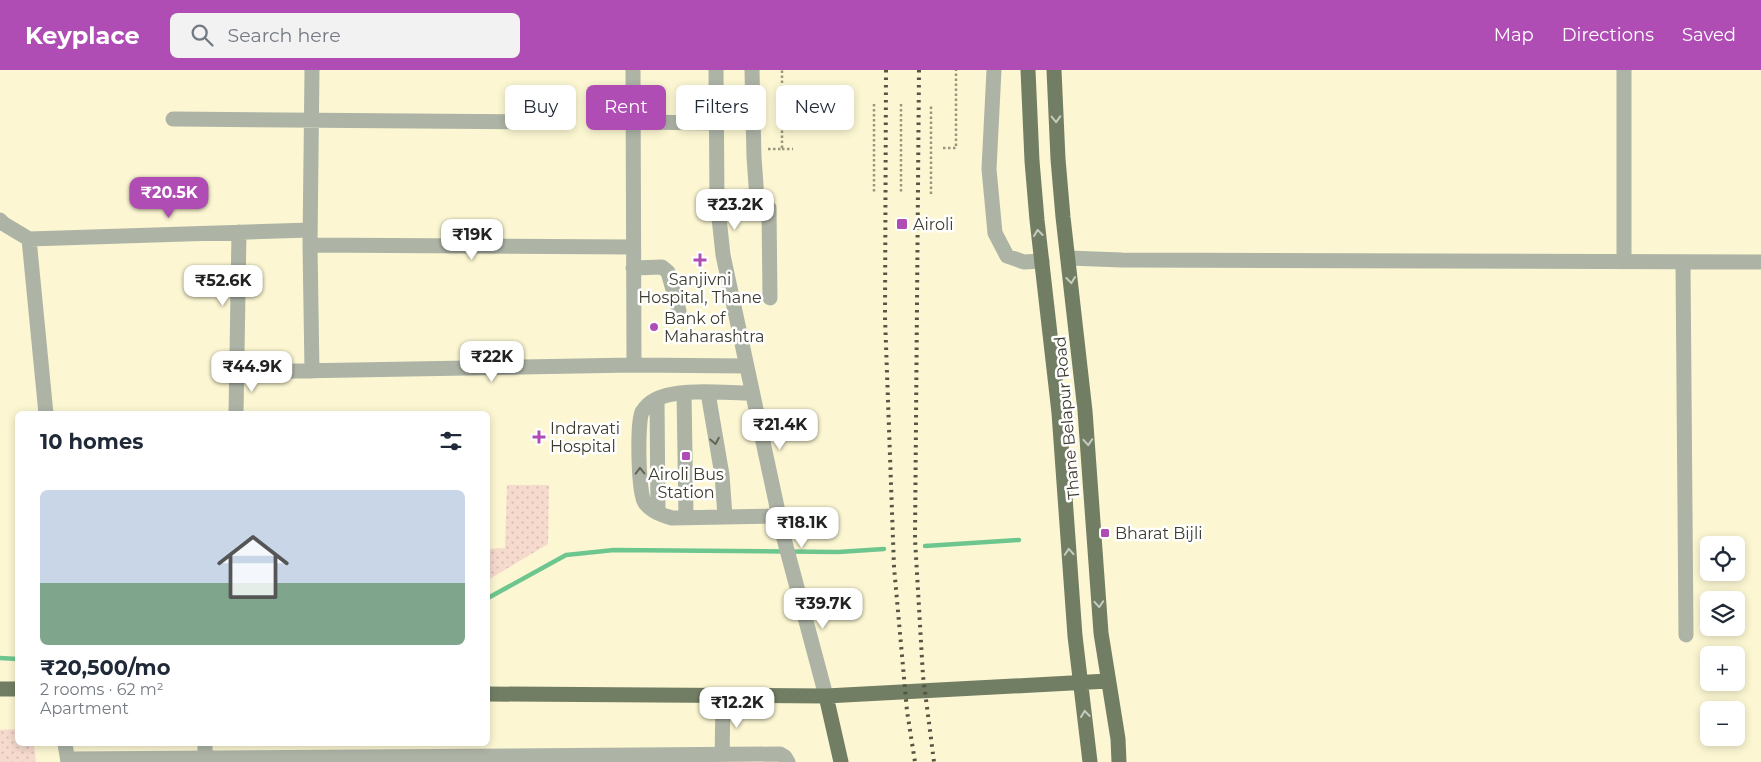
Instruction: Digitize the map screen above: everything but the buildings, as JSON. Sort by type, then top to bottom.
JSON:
[{"type":"main road","name":"Thane Belapur Road","points":[[1028,70],[1032,161],[1059,414],[1075,636],[1090,762]]},
{"type":"main road","name":"Thane Belapur Road","points":[[1054,70],[1058,159],[1085,411],[1101,633],[1120,762]]},
{"type":"main road","points":[[490,694],[723,697],[826,696],[1108,681]]},
{"type":"main road","points":[[0,689],[15,689]]},
{"type":"main road","points":[[826,696],[842,762]]},
{"type":"street","points":[[312,70],[310,230],[312,371]]},
{"type":"street","points":[[633,70],[633,85]]},
{"type":"street","points":[[716,70],[716,85]]},
{"type":"street","points":[[752,70],[757,199]]},
{"type":"street","points":[[994,70],[989,169],[995,233],[1007,256],[1024,262],[1042,261]]},
{"type":"street","points":[[1624,70],[1624,262]]},
{"type":"street","points":[[174,119],[505,121]]},
{"type":"street","points":[[633,130],[634,366]]},
{"type":"street","points":[[716,130],[716,198],[723,255],[783,535],[826,696]]},
{"type":"street","points":[[716,198],[757,199],[769,208],[770,298]]},
{"type":"street","points":[[0,220],[29,239],[310,230]]},
{"type":"street","points":[[236,411],[239,232]]},
{"type":"street","points":[[29,239],[46,411]]},
{"type":"street","points":[[310,245],[633,247]]},
{"type":"street","points":[[1068,258],[1122,260],[1761,262]]},
{"type":"street","points":[[1683,262],[1686,635]]},
{"type":"street","points":[[633,268],[662,267],[668,272],[679,311]]},
{"type":"street","points":[[237,372],[746,366]]},
{"type":"street","points":[[752,393],[684,393],[664,396],[651,402],[642,413],[639,432],[640,487],[644,502],[658,513],[672,518],[779,516]]},
{"type":"street","points":[[684,393],[686,517]]},
{"type":"street","points":[[708,393],[722,474],[726,516]]},
{"type":"street","points":[[722,759],[723,697]]},
{"type":"street","points":[[67,755],[482,754],[529,759],[722,759],[780,754],[788,762]]},
{"type":"path","points":[[782,70],[782,149]]},
{"type":"path","points":[[944,148],[956,148],[956,70]]},
{"type":"path","points":[[874,104],[874,194]]},
{"type":"path","points":[[901,104],[901,194]]},
{"type":"path","points":[[931,104],[931,194]]},
{"type":"path","points":[[754,149],[793,149]]},
{"type":"shaded area","points":[[507,485],[549,485],[548,544],[490,579],[490,549],[505,548]]},
{"type":"shaded area","points":[[15,729],[15,746],[34,746],[36,762],[0,762],[0,730]]},
{"type":"waterway","points":[[925,546],[1019,540]]},
{"type":"waterway","points":[[490,597],[566,555],[614,550],[838,552],[884,549]]},
{"type":"waterway","points":[[0,658],[15,659]]},
{"type":"railway","points":[[886,70],[885,317],[894,567],[907,711],[915,762]]},
{"type":"railway","points":[[919,70],[915,539],[923,676],[934,762]]},
{"type":"place","name":"Airoli","points":[[902,224]]},
{"type":"place","name":"Sanjivni Hospital, Thane","points":[[700,260]]},
{"type":"place","name":"Bank of Maharashtra","points":[[654,327]]},
{"type":"place","name":"Indravati Hospital","points":[[539,437]]},
{"type":"place","name":"Airoli Bus Station","points":[[686,456]]},
{"type":"place","name":"Bharat Bijli","points":[[1105,533]]}]
